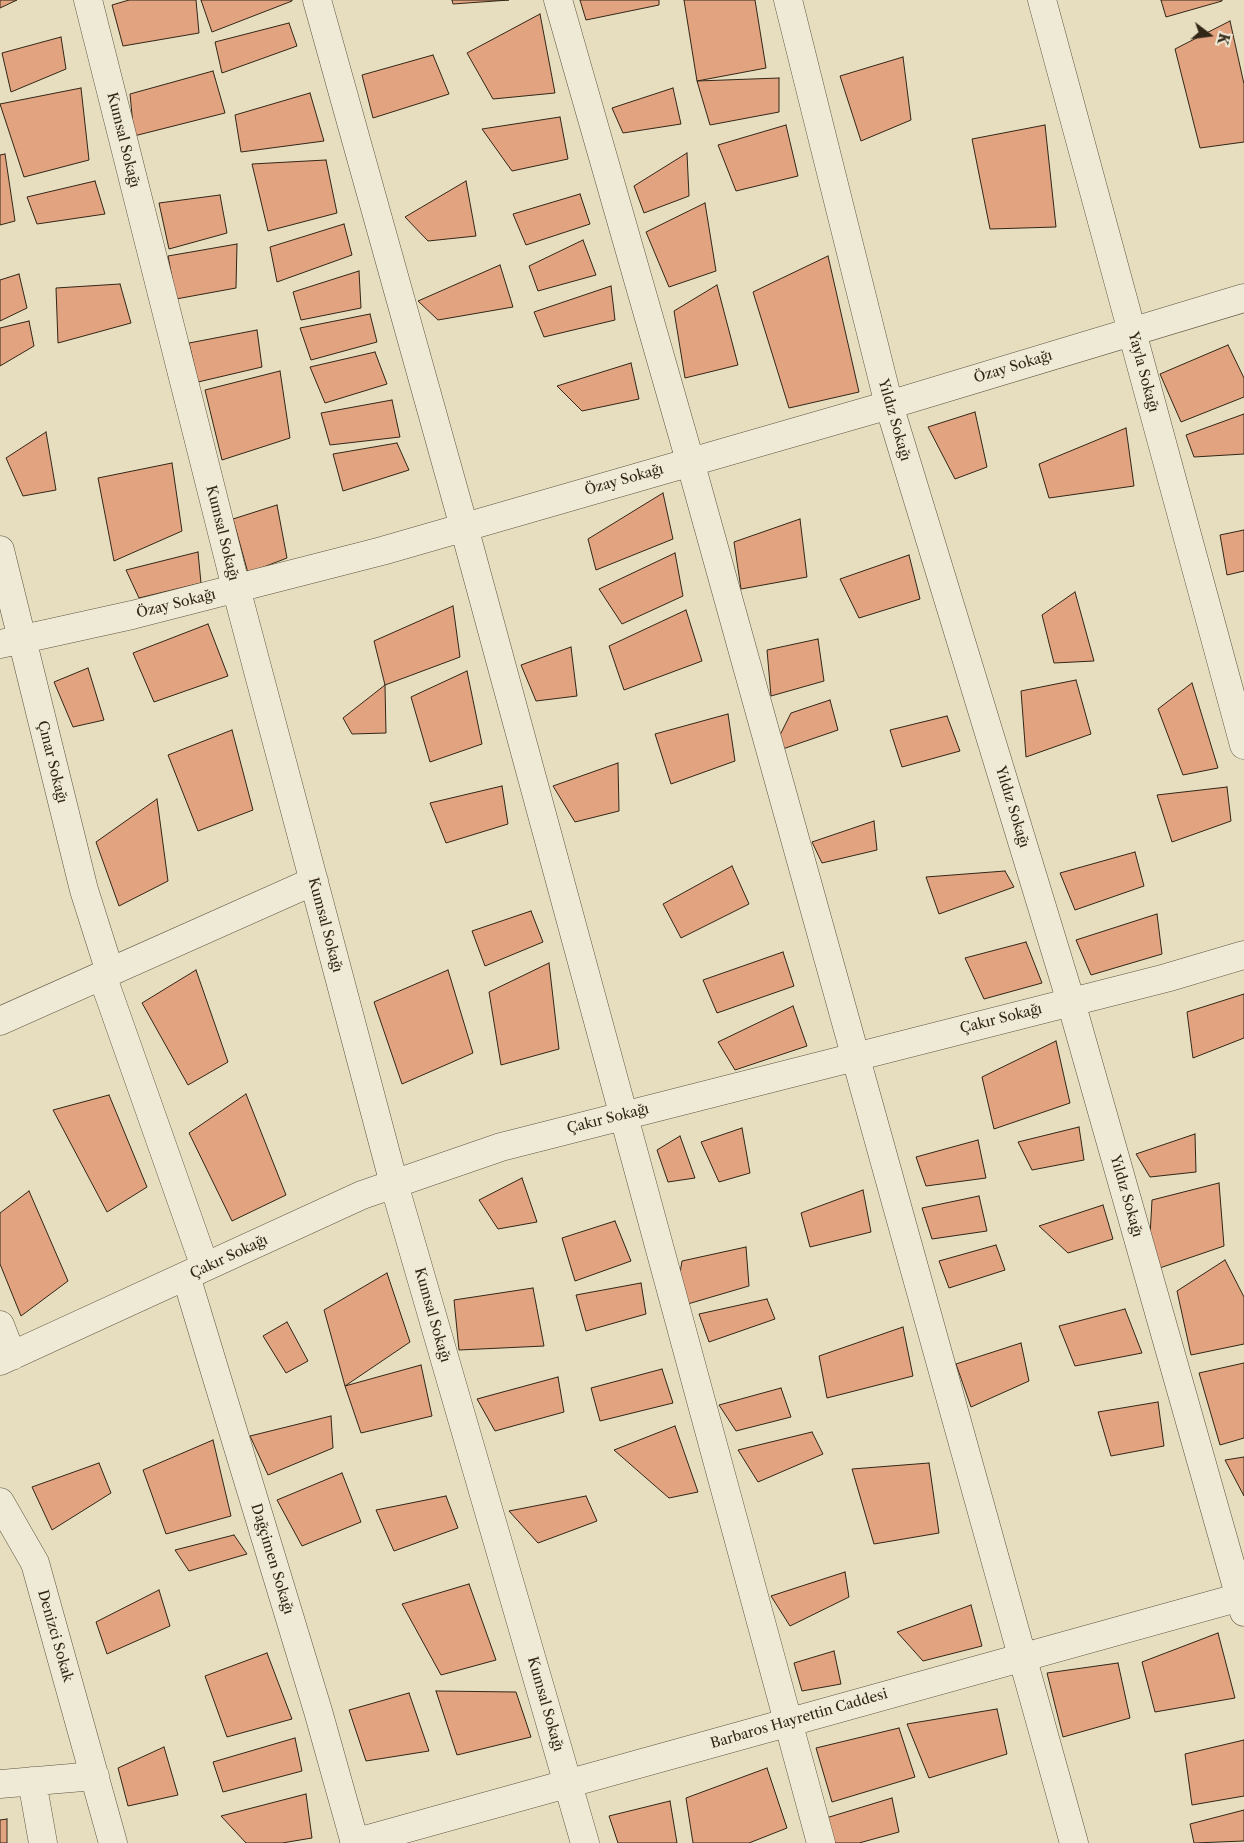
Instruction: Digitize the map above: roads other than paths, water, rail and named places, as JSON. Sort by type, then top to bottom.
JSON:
[{"type":"street","name":"Kumsal Sokağı","points":[[88,0],[236,588],[394,1184],[585,1843]]},
{"type":"street","points":[[317,0],[464,527],[622,1116],[821,1843]]},
{"type":"street","points":[[558,0],[690,461],[1074,1843]]},
{"type":"street","name":"Yıldız Sokağı","points":[[788,0],[889,405],[1071,1002],[1243,1602]]},
{"type":"street","name":"Yayla Sokağı","points":[[1042,0],[1244,744]]},
{"type":"street","name":"Özay Sokağı","points":[[11,641],[236,588],[382,551],[889,405],[1244,298]]},
{"type":"street","name":"Çınar Sokağı","points":[[0,550],[11,641],[84,890],[106,974],[196,1272]]},
{"type":"street","points":[[0,1021],[314,881]]},
{"type":"street","name":"Çakır Sokağı","points":[[6,1358],[362,1195],[501,1147],[1071,1002],[1244,955]]},
{"type":"street","name":"Dağçimen Sokağı","points":[[196,1272],[354,1843]]},
{"type":"street","points":[[0,1325],[6,1358]]},
{"type":"street","name":"Denizci Sokak","points":[[0,1502],[35,1562],[113,1843]]},
{"type":"street","name":"Barbaros Hayrettin Caddesi","points":[[354,1843],[1023,1657],[1243,1602]]},
{"type":"street","points":[[0,1784],[95,1776]]},
{"type":"street","points":[[32,1781],[42,1843]]}]
